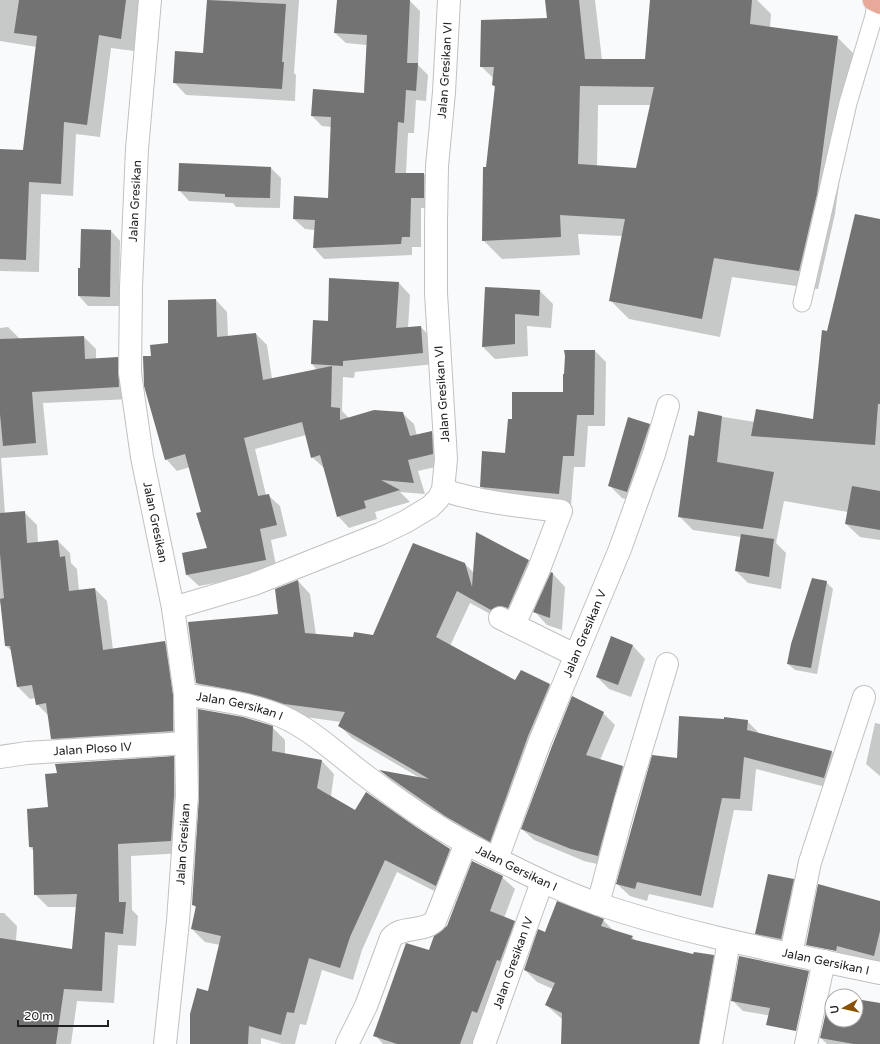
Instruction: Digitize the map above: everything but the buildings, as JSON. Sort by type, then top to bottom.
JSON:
[{"type":"street","name":"Jalan Gresikan","points":[[150,0],[137,149],[131,287],[130,373],[142,458],[173,608],[184,694],[187,795],[178,914],[164,1044]]},
{"type":"street","name":"Jalan Gresikan VI","points":[[443,490],[446,459],[436,293],[436,222],[437,166],[444,92],[449,0]]},
{"type":"street","name":"Jalan Gresikan V","points":[[497,859],[540,741],[574,655],[623,542],[654,454],[668,406]]},
{"type":"street","points":[[173,608],[254,584],[380,534],[405,522],[430,507],[438,499],[443,490],[460,496],[494,504],[561,511],[539,569],[507,621],[574,655]]},
{"type":"street","points":[[598,904],[625,803],[667,664]]},
{"type":"street","name":"Jalan Gersikan I","points":[[184,694],[257,708],[282,717],[331,748],[426,820],[466,843],[542,882],[598,904],[729,940],[880,973]]},
{"type":"street","points":[[791,954],[810,862],[864,697]]},
{"type":"street","name":"Jalan Ploso IV","points":[[0,757],[27,753],[186,743]]},
{"type":"street","points":[[347,1044],[366,1006],[391,938],[400,931],[427,927],[435,921],[466,843]]},
{"type":"street","name":"Jalan Gresikan IV","points":[[484,1044],[542,882]]},
{"type":"street","points":[[711,1044],[729,940]]},
{"type":"street","points":[[806,1044],[824,961]]},
{"type":"lane","points":[[802,303],[848,104],[874,16],[876,1]]}]
